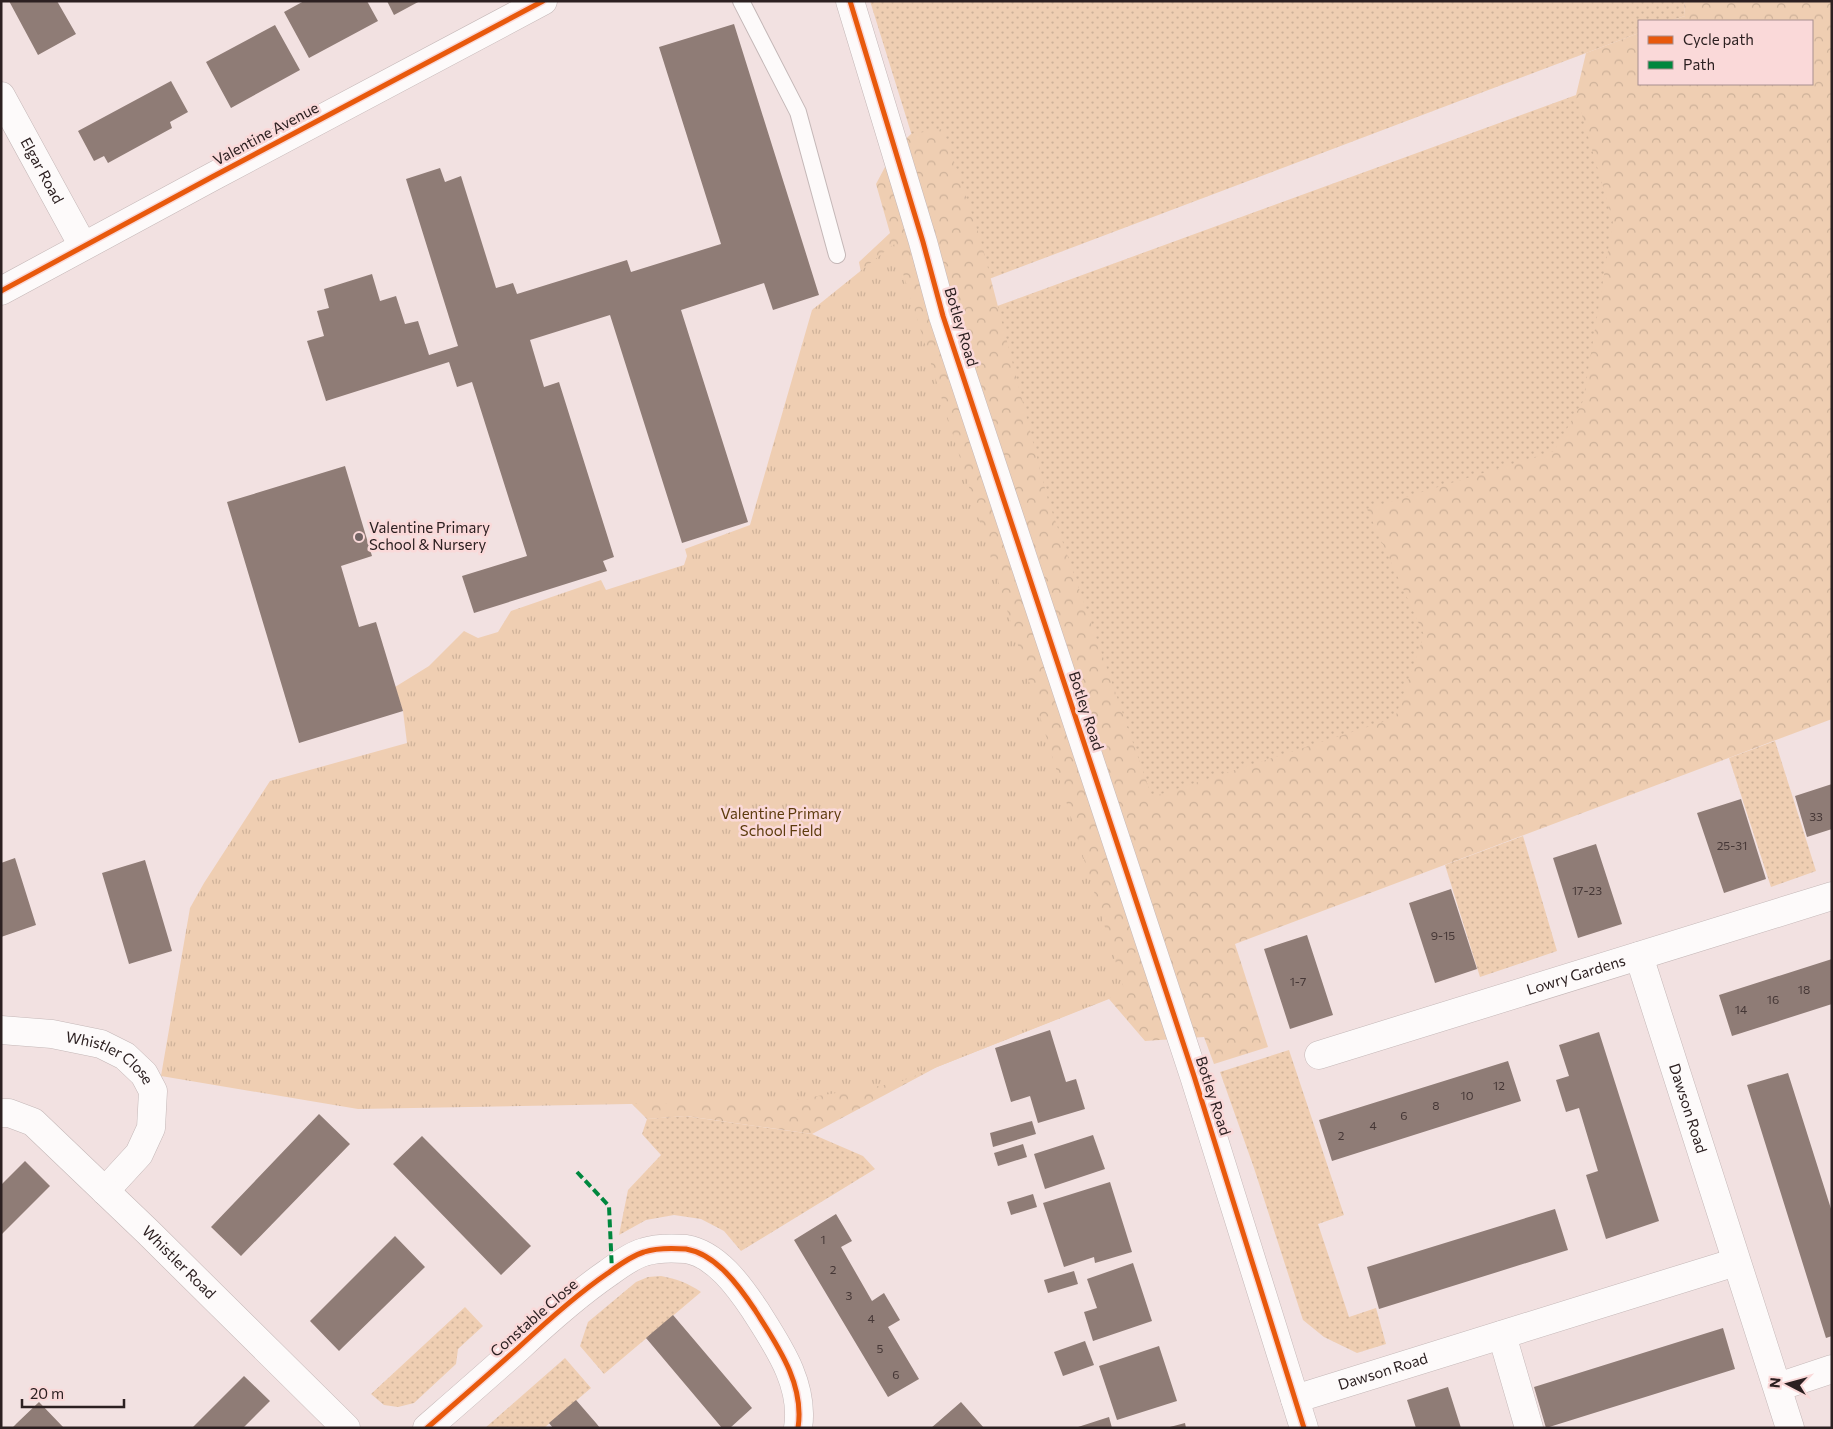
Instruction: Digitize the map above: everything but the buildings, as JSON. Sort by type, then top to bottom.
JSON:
[{"type":"street","name":"Valentine Avenue","points":[[1,291],[543,1]]},
{"type":"street","name":"Botley Road","points":[[850,1],[923,242],[943,316],[1190,1067],[1304,1428]]},
{"type":"street","name":"Elgar Road","points":[[1,96],[82,246]]},
{"type":"street","name":"Lowry Gardens","points":[[1319,1054],[1832,896]]},
{"type":"street","name":"Dawson Road","points":[[1639,956],[1790,1428]]},
{"type":"street","name":"Whistler Close","points":[[1,1030],[52,1034],[101,1044],[125,1056],[144,1074],[153,1091],[151,1128],[139,1154],[106,1191]]},
{"type":"street","name":"Whistler Road","points":[[1,1113],[9,1113],[33,1122],[106,1191],[346,1428]]},
{"type":"street","name":"Constable Close","points":[[428,1428],[578,1295],[620,1264],[645,1252],[666,1249],[687,1249],[708,1258],[726,1272],[743,1292],[781,1352],[796,1392],[800,1417],[798,1428]]},
{"type":"street","name":"Dawson Road","points":[[1295,1399],[1736,1262]]},
{"type":"street","points":[[1502,1335],[1529,1428]]},
{"type":"street","points":[[1778,1386],[1832,1369]]},
{"type":"lane","points":[[741,1],[798,112],[837,255]]},
{"type":"green space","points":[[870,1],[1684,1],[1685,16],[1673,20],[1638,20],[1638,33],[960,290]]},
{"type":"green space","points":[[1684,1],[1832,1],[1832,719],[1235,944],[1268,1047],[1214,1064],[1204,1037],[1145,1041],[1109,999],[937,1067],[812,1134],[686,1116],[647,1119],[632,1104],[865,294],[859,262],[890,233],[876,184],[894,150],[911,134],[943,129],[981,241],[1048,500],[1152,797],[1395,718],[1424,635],[1367,509],[1554,451],[1583,401],[1613,221],[1576,95],[1586,53],[1638,33],[1638,85],[1813,85],[1813,20],[1673,20],[1685,16]]},
{"type":"green space","points":[[1638,72],[1638,85],[1754,671],[1153,882],[967,317]]},
{"type":"green space","name":"Valentine Primary School Field","points":[[894,244],[1125,992],[897,1083],[787,1101],[358,1109],[161,1076],[190,908],[270,781],[407,743],[403,711],[395,687],[429,666],[464,631],[478,638],[498,632],[511,611],[601,580],[606,590],[684,565],[687,556],[685,549],[750,525],[812,310]]},
{"type":"green space","points":[[1775,741],[1816,871],[1771,887],[1729,758]]},
{"type":"green space","points":[[1523,836],[1557,951],[1480,977],[1445,865]]},
{"type":"green space","points":[[1289,1050],[1344,1215],[1318,1224],[1349,1317],[1376,1308],[1386,1344],[1357,1353],[1324,1337],[1303,1320],[1254,1168],[1220,1072]]},
{"type":"green space","points":[[685,1116],[812,1134],[863,1156],[875,1169],[741,1251],[724,1231],[701,1219],[674,1215],[646,1220],[619,1235],[628,1190],[661,1155],[642,1134],[647,1119]]},
{"type":"green space","points":[[661,1276],[692,1286],[701,1292],[604,1374],[580,1346],[588,1322],[636,1282],[648,1277]]},
{"type":"green space","points":[[465,1307],[483,1326],[458,1349],[456,1364],[414,1403],[398,1407],[384,1405],[371,1394]]},
{"type":"green space","points":[[565,1358],[591,1388],[544,1428],[485,1428]]},
{"type":"marked path","points":[[577,1172],[609,1206],[612,1271]]},
{"type":"cycle path","points":[[1,291],[543,1]]},
{"type":"cycle path","points":[[850,1],[923,242],[943,316],[1194,1076],[1304,1428]]},
{"type":"cycle path","points":[[427,1428],[551,1318],[596,1281],[625,1261],[639,1254],[670,1248],[686,1249],[707,1257],[726,1272],[749,1301],[780,1351],[793,1381],[799,1412],[798,1428]]},
{"type":"place","name":"Valentine Primary School & Nursery","points":[[359,537]]}]
